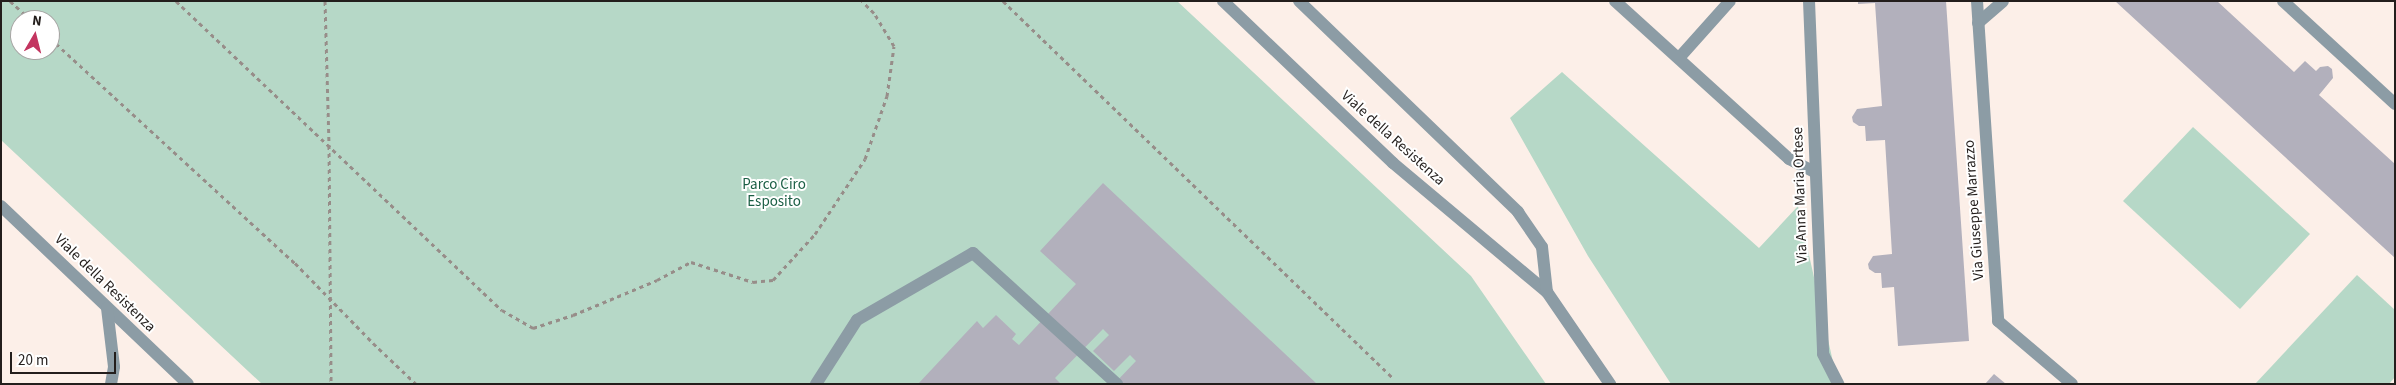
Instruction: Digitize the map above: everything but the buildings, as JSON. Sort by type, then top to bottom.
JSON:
[{"type":"street","name":"Viale della Resistenza","points":[[1223,1],[1392,162],[1547,292],[1610,384]]},
{"type":"street","name":"Viale della Resistenza","points":[[1299,1],[1518,212],[1542,247],[1547,292]]},
{"type":"street","points":[[1615,1],[1789,159],[1816,172]]},
{"type":"street","points":[[1680,58],[1730,1]]},
{"type":"street","name":"Via Anna Maria Ortese","points":[[1810,1],[1823,354],[1838,384]]},
{"type":"street","name":"Via Giuseppe Marrazzo","points":[[1977,1],[1998,321],[2072,384]]},
{"type":"street","points":[[1978,22],[2003,1]]},
{"type":"street","points":[[2282,1],[2395,104]]},
{"type":"street","name":"Viale della Resistenza","points":[[1,206],[188,384]]},
{"type":"street","points":[[816,384],[857,320],[973,253],[1116,384]]},
{"type":"street","points":[[107,308],[114,367],[112,384]]},
{"type":"path","points":[[10,1],[19,10]]},
{"type":"path","points":[[176,1],[502,310],[533,328],[573,315],[640,287],[691,262],[753,282],[773,280],[815,234],[865,159],[887,96],[894,46],[874,13],[862,1]]},
{"type":"path","points":[[325,1],[332,384]]},
{"type":"path","points":[[1003,1],[1393,378]]},
{"type":"path","points":[[60,47],[295,263],[416,384]]},
{"type":"green space","name":"Parco Ciro Esposito","points":[[1,1],[1177,1],[1471,276],[1546,384],[262,384],[1,140]]},
{"type":"green space","points":[[1562,72],[1759,248],[1798,206],[1838,384],[1671,384],[1588,256],[1510,118]]},
{"type":"green space","points":[[2193,127],[2310,234],[2240,309],[2123,201]]},
{"type":"green space","points":[[2357,275],[2395,310],[2395,377],[2389,384],[2255,384]]}]
